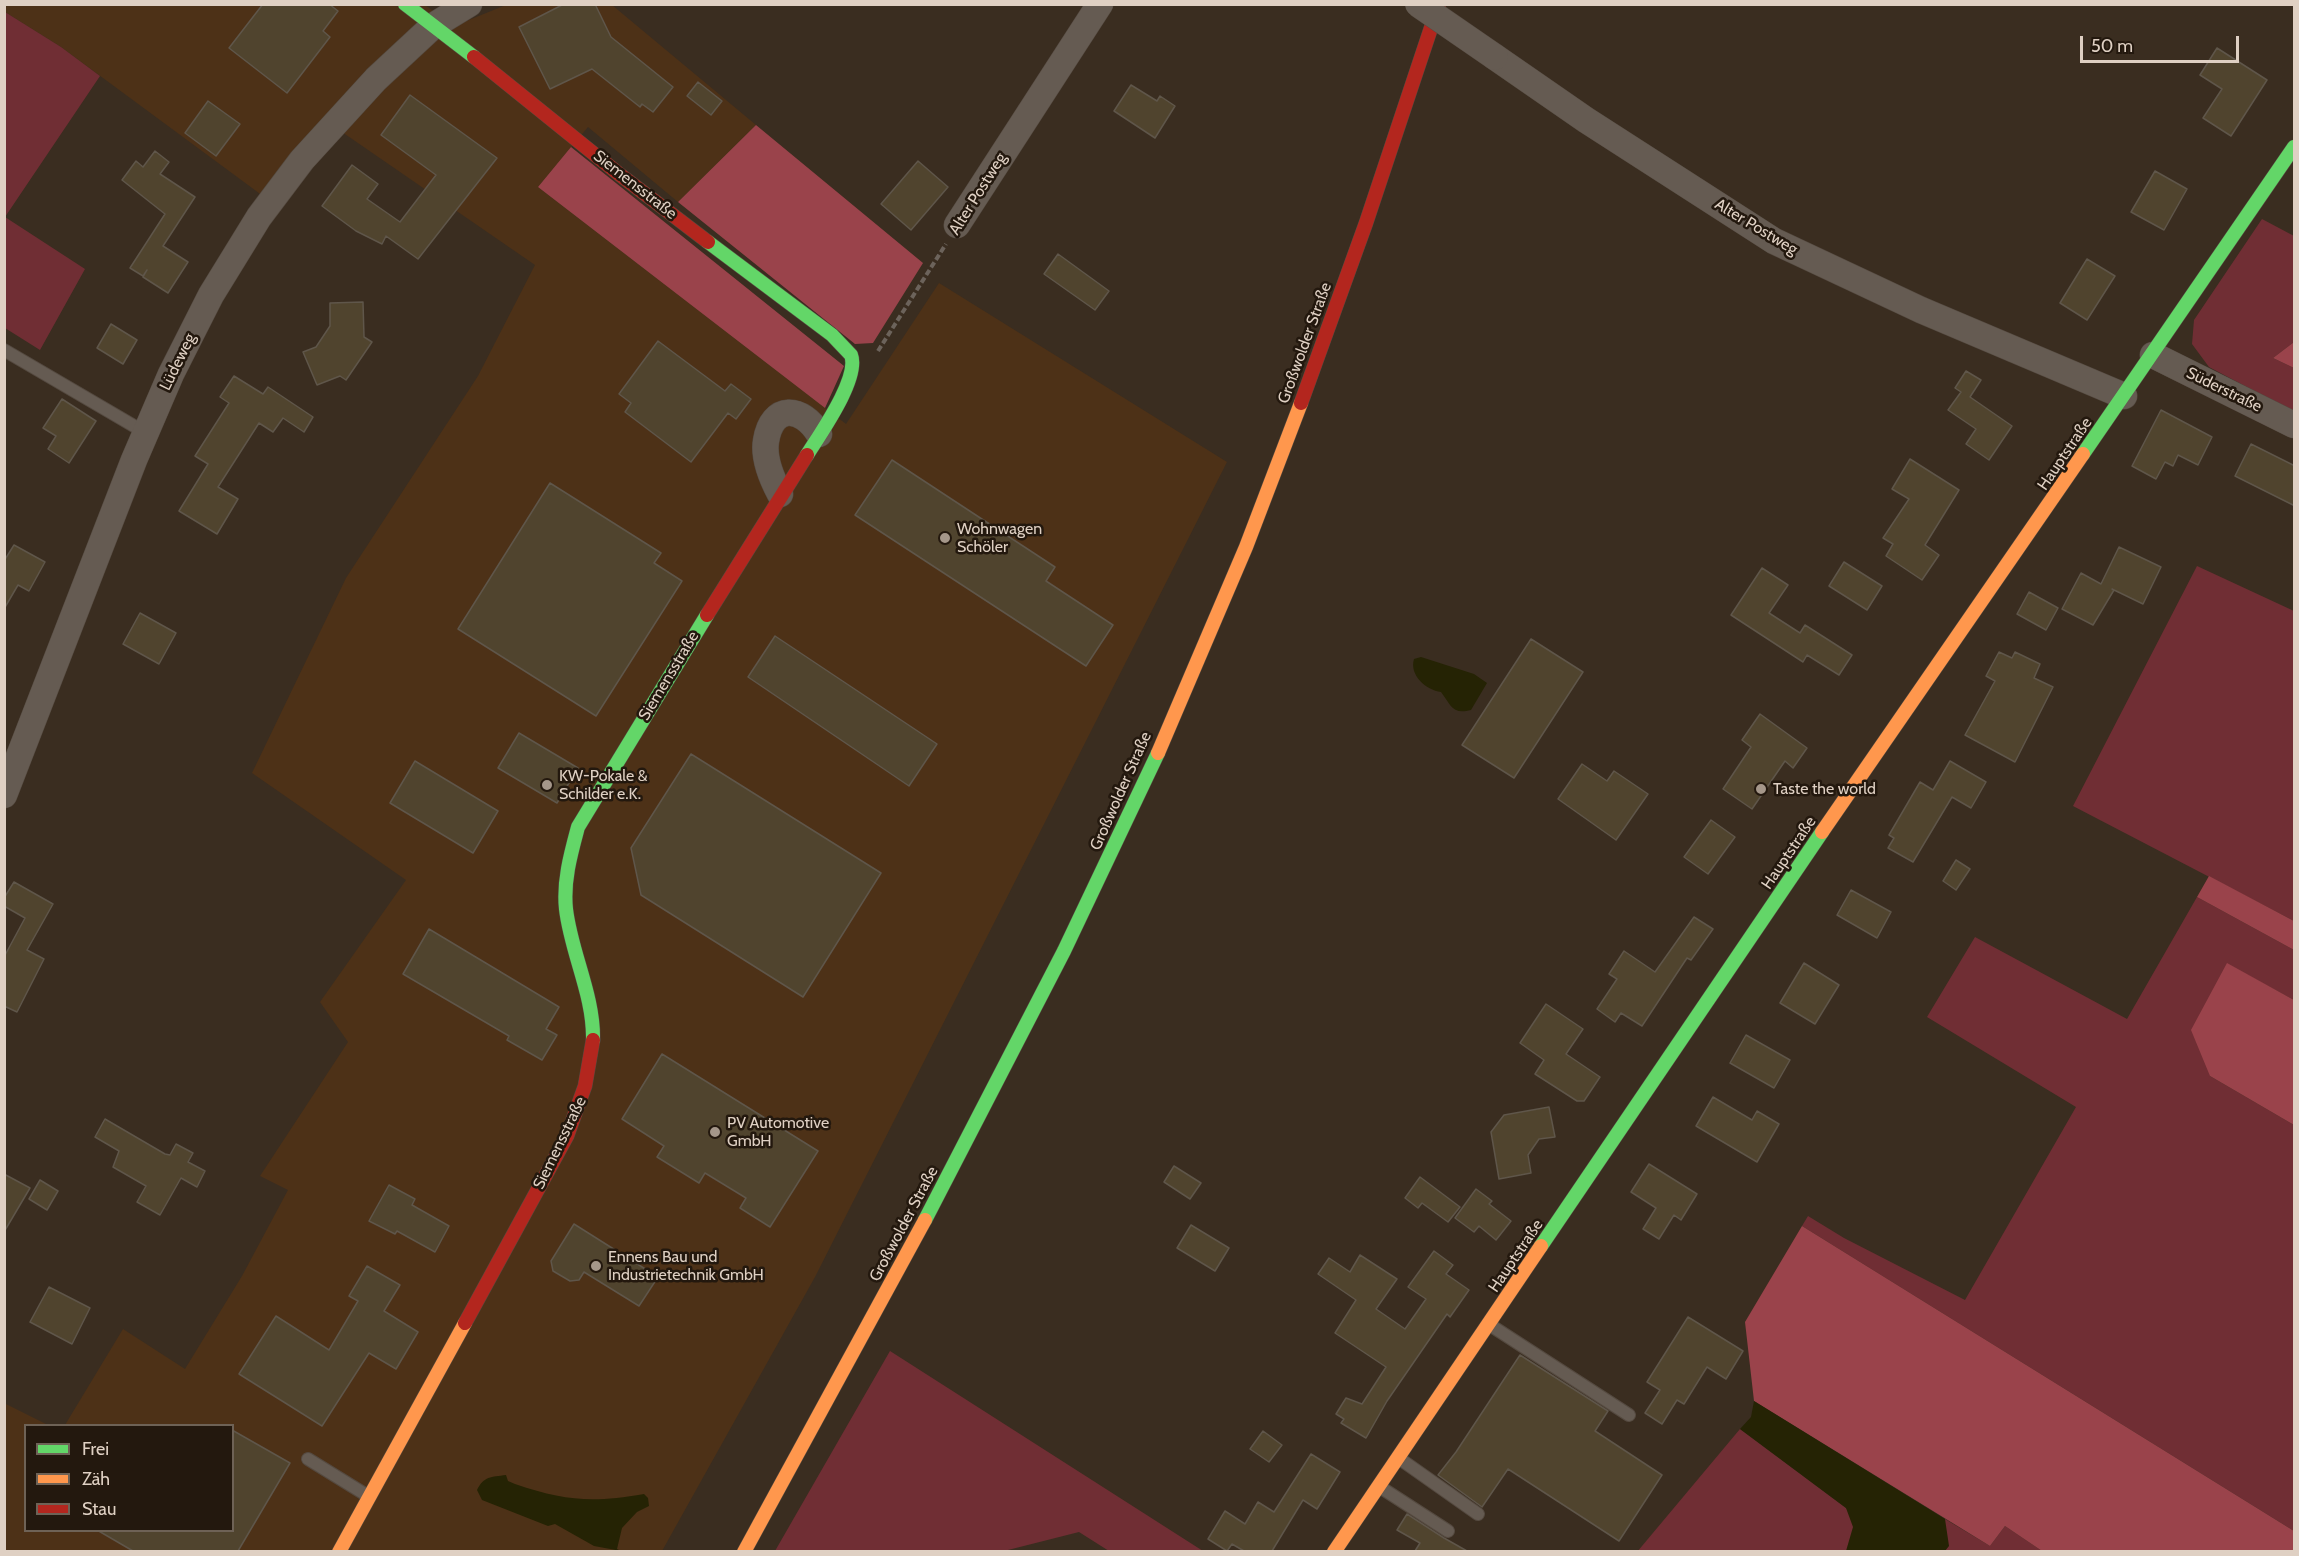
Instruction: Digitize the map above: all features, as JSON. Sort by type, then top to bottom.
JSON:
[{"type":"street","name":"Siemensstraße","points":[[339,1551],[567,1136],[587,1086],[593,1037],[590,996],[567,917],[567,868],[578,827],[780,494],[797,472],[819,435],[852,377],[853,359],[841,342],[619,174],[505,80],[405,4]]},
{"type":"street","name":"Lüdeweg","points":[[4,795],[146,433],[211,295],[259,217],[309,152],[376,79],[433,26],[469,4]]},
{"type":"street","name":"Alter Postweg","points":[[957,225],[1100,4]]},
{"type":"street","name":"Alter Postweg","points":[[1418,4],[1586,120],[1774,241],[1921,310],[2124,396]]},
{"type":"street","name":"Großwolder Straße","points":[[744,1551],[1010,1061],[1108,862],[1185,691],[1285,448],[1370,212],[1439,4]]},
{"type":"street","name":"Hauptstraße","points":[[1334,1551],[1490,1325],[1805,858],[2295,147]]},
{"type":"street","name":"Süderstraße","points":[[2153,356],[2295,425]]},
{"type":"street","points":[[780,494],[768,465],[766,442],[772,423],[782,414],[796,412],[810,420],[819,435]]},
{"type":"lane","points":[[4,350],[146,433]]},
{"type":"lane","points":[[1490,1325],[1629,1415]]},
{"type":"lane","points":[[1399,1458],[1478,1514]]},
{"type":"lane","points":[[308,1459],[369,1496]]},
{"type":"lane","points":[[1379,1486],[1448,1531]]},
{"type":"path","name":"Alter Postweg","points":[[852,377],[863,374],[957,225]]},
{"type":"shaded area","points":[[5,5],[425,5],[454,26],[506,5],[612,5],[756,125],[678,202],[588,127],[538,187],[846,424],[939,283],[1227,462],[815,1277],[662,1551],[5,1551],[4,1403],[46,1424],[24,1424],[24,1532],[234,1532],[234,1424],[66,1424],[123,1329],[185,1369],[242,1276],[288,1190],[260,1176],[348,1042],[320,1002],[406,880],[252,773],[346,578],[478,376],[535,265],[326,121],[267,199],[61,47],[5,12]]},
{"type":"shaded area","points":[[5,12],[61,47],[100,76],[5,217]]},
{"type":"shaded area","points":[[756,125],[923,263],[873,343],[855,344],[678,202]]},
{"type":"shaded area","points":[[571,147],[844,366],[825,408],[538,187]]},
{"type":"shaded area","points":[[5,217],[85,269],[40,350],[5,328]]},
{"type":"shaded area","points":[[2262,219],[2294,236],[2294,342],[2273,358],[2294,368],[2294,412],[2209,367],[2192,344],[2194,320]]},
{"type":"shaded area","points":[[2294,342],[2294,368],[2273,358]]},
{"type":"shaded area","points":[[2197,566],[2294,611],[2294,921],[2073,806]]},
{"type":"shaded area","points":[[1421,657],[1474,674],[1487,683],[1471,710],[1456,710],[1441,692],[1435,691],[1420,681],[1413,665],[1414,659]]},
{"type":"shaded area","points":[[2209,876],[2294,921],[2294,950],[2197,897]]},
{"type":"shaded area","points":[[2197,897],[2294,950],[2294,1000],[2227,964],[2210,1076],[2294,1125],[2294,1531],[1802,1226],[1808,1216],[1844,1238],[1965,1300],[2076,1107],[1927,1017],[1975,937],[2127,1019]]},
{"type":"shaded area","points":[[2227,963],[2294,1000],[2294,1125],[2210,1076],[2191,1030]]},
{"type":"shaded area","points":[[1802,1226],[2294,1531],[2294,1551],[2042,1551],[2005,1526],[1990,1546],[1754,1401],[1745,1322]]},
{"type":"shaded area","points":[[890,1351],[1203,1551],[1109,1551],[1079,1532],[1004,1551],[775,1551]]},
{"type":"shaded area","points":[[1754,1401],[1945,1519],[1949,1546],[1945,1551],[1846,1551],[1853,1527],[1846,1508],[1740,1429],[1751,1417]]},
{"type":"shaded area","points":[[1740,1429],[1846,1508],[1893,1552],[1637,1552]]},
{"type":"shaded area","points":[[506,1475],[508,1481],[515,1484],[564,1497],[609,1499],[644,1494],[648,1498],[649,1506],[637,1512],[622,1528],[617,1549],[621,1551],[594,1546],[555,1524],[548,1526],[482,1500],[477,1490],[482,1482],[492,1477]]},
{"type":"shaded area","points":[[1945,1519],[1990,1546],[2005,1526],[2042,1551],[1915,1552]]},
{"type":"building","points":[[263,4],[329,4],[338,11],[323,31],[330,37],[287,93],[229,48]]},
{"type":"building","points":[[564,4],[595,4],[611,37],[673,87],[653,112],[642,104],[640,107],[592,69],[550,89],[519,27]]},
{"type":"building","points":[[2217,48],[2267,80],[2231,136],[2203,118],[2222,89],[2200,75]]},
{"type":"building","points":[[698,82],[722,101],[711,115],[687,96]]},
{"type":"building","points":[[1131,85],[1157,101],[1160,96],[1175,106],[1155,138],[1114,111]]},
{"type":"building","points":[[410,95],[497,158],[418,259],[386,236],[382,244],[356,231],[322,206],[352,165],[378,184],[367,199],[400,222],[436,175],[381,135]]},
{"type":"building","points":[[208,101],[240,124],[216,156],[185,133]]},
{"type":"building","points":[[155,151],[169,162],[160,174],[195,197],[163,246],[188,262],[168,293],[143,277],[147,270],[143,276],[130,268],[165,214],[122,180],[136,161],[143,167]]},
{"type":"building","points":[[918,161],[948,187],[911,230],[881,204]]},
{"type":"building","points":[[2155,171],[2187,189],[2164,230],[2131,212]]},
{"type":"building","points":[[1058,254],[1109,291],[1095,310],[1044,274]]},
{"type":"building","points":[[2087,259],[2115,276],[2087,320],[2060,303]]},
{"type":"building","points":[[363,302],[364,337],[372,342],[346,380],[340,376],[317,385],[303,352],[316,347],[330,326],[330,303]]},
{"type":"building","points":[[111,324],[137,340],[123,364],[97,348]]},
{"type":"building","points":[[658,341],[725,391],[731,384],[751,399],[736,419],[728,413],[691,462],[625,412],[631,403],[619,394]]},
{"type":"building","points":[[1966,371],[1981,380],[1970,397],[2012,426],[1989,460],[1966,444],[1976,429],[1948,410],[1961,392],[1955,388]]},
{"type":"building","points":[[234,376],[263,394],[268,387],[313,417],[304,432],[283,418],[273,432],[259,423],[218,487],[238,499],[217,534],[179,511],[208,464],[195,456],[229,403],[220,397]]},
{"type":"building","points":[[62,399],[96,421],[69,463],[48,449],[56,436],[43,428]]},
{"type":"building","points":[[2161,410],[2212,437],[2198,465],[2178,455],[2173,466],[2165,462],[2156,479],[2132,466]]},
{"type":"building","points":[[2251,444],[2295,466],[2295,506],[2235,476]]},
{"type":"building","points":[[1910,459],[1959,490],[1925,545],[1939,555],[1922,580],[1886,556],[1893,544],[1883,538],[1909,499],[1892,489]]},
{"type":"building","points":[[892,460],[1055,567],[1046,581],[1113,625],[1086,666],[855,515]]},
{"type":"building","points":[[550,483],[661,553],[654,563],[682,581],[596,716],[458,629]]},
{"type":"building","points":[[14,545],[45,562],[29,591],[18,585],[4,609],[4,561]]},
{"type":"building","points":[[2119,547],[2161,567],[2143,604],[2112,589],[2114,590],[2093,625],[2062,609],[2081,573],[2101,584]]},
{"type":"building","points":[[1844,562],[1882,586],[1867,610],[1829,586]]},
{"type":"building","points":[[1762,568],[1788,585],[1769,613],[1800,633],[1805,625],[1852,655],[1839,675],[1807,655],[1803,662],[1731,615]]},
{"type":"building","points":[[2029,592],[2058,608],[2046,630],[2017,614]]},
{"type":"building","points":[[140,613],[176,633],[159,664],[123,644]]},
{"type":"building","points":[[775,636],[937,744],[909,786],[748,677]]},
{"type":"building","points":[[1531,639],[1583,672],[1514,778],[1462,745]]},
{"type":"building","points":[[1999,652],[2012,658],[2015,652],[2040,664],[2034,678],[2053,687],[2015,762],[1965,735],[1995,681],[1986,676]]},
{"type":"building","points":[[1760,714],[1807,748],[1793,768],[1785,761],[1752,809],[1723,789],[1751,747],[1742,740]]},
{"type":"building","name":"KW-Pokale & Schilder e.K.","points":[[519,733],[578,768],[557,803],[498,768]]},
{"type":"building","points":[[691,754],[881,873],[803,997],[641,895],[631,848]]},
{"type":"building","points":[[415,761],[498,811],[473,853],[390,803]]},
{"type":"building","points":[[1950,761],[1986,782],[1971,808],[1952,797],[1913,862],[1888,848],[1894,838],[1889,835],[1920,782],[1933,790]]},
{"type":"building","points":[[1582,764],[1607,781],[1614,771],[1648,794],[1616,840],[1558,799]]},
{"type":"building","points":[[1711,820],[1735,837],[1708,874],[1684,857]]},
{"type":"building","points":[[1956,860],[1970,869],[1956,890],[1943,881]]},
{"type":"building","points":[[14,882],[53,904],[27,950],[44,959],[17,1012],[4,1006],[4,957],[25,918],[4,906],[4,898]]},
{"type":"building","points":[[1851,890],[1891,912],[1877,938],[1837,915]]},
{"type":"building","points":[[1694,917],[1713,929],[1691,960],[1687,958],[1642,1026],[1621,1013],[1615,1022],[1597,1009],[1617,979],[1609,974],[1624,951],[1655,972]]},
{"type":"building","points":[[429,929],[559,1007],[546,1029],[557,1035],[542,1060],[507,1040],[509,1036],[403,974]]},
{"type":"building","points":[[1804,963],[1839,985],[1815,1024],[1780,1003]]},
{"type":"building","points":[[1546,1004],[1583,1029],[1566,1054],[1600,1077],[1584,1101],[1577,1101],[1535,1074],[1544,1060],[1520,1043]]},
{"type":"building","points":[[1746,1035],[1790,1060],[1774,1088],[1730,1063]]},
{"type":"building","name":"PV Automotive GmbH","points":[[662,1054],[818,1151],[770,1227],[740,1208],[746,1198],[705,1173],[699,1183],[657,1157],[664,1146],[622,1119]]},
{"type":"building","points":[[1713,1097],[1752,1120],[1757,1111],[1779,1124],[1757,1162],[1696,1126]]},
{"type":"building","points":[[1549,1107],[1555,1137],[1539,1139],[1528,1155],[1531,1173],[1499,1179],[1491,1132],[1504,1115]]},
{"type":"building","points":[[105,1119],[165,1154],[170,1155],[176,1144],[193,1153],[188,1162],[205,1171],[197,1187],[181,1178],[160,1215],[137,1202],[146,1186],[113,1167],[119,1151],[95,1137]]},
{"type":"building","points":[[1649,1164],[1697,1194],[1681,1220],[1674,1215],[1659,1239],[1643,1229],[1656,1208],[1631,1192]]},
{"type":"building","points":[[1174,1166],[1201,1183],[1190,1199],[1164,1182]]},
{"type":"building","points":[[4,1174],[30,1188],[4,1232]]},
{"type":"building","points":[[1420,1177],[1460,1207],[1448,1222],[1422,1203],[1418,1208],[1405,1198]]},
{"type":"building","points":[[40,1180],[58,1191],[47,1210],[29,1199]]},
{"type":"building","points":[[389,1185],[415,1199],[412,1205],[449,1226],[435,1252],[397,1231],[395,1234],[369,1221]]},
{"type":"building","points":[[1476,1189],[1492,1201],[1489,1204],[1511,1221],[1496,1240],[1479,1226],[1474,1232],[1455,1218]]},
{"type":"building","name":"Ennens Bau und Industrietechnik GmbH","points":[[574,1224],[658,1277],[639,1306],[584,1272],[579,1280],[570,1281],[553,1271],[551,1261]]},
{"type":"building","points":[[1191,1225],[1229,1248],[1215,1271],[1177,1248]]},
{"type":"building","points":[[1434,1251],[1453,1265],[1446,1274],[1469,1290],[1450,1317],[1447,1314],[1387,1401],[1366,1438],[1341,1423],[1344,1419],[1336,1414],[1346,1398],[1362,1404],[1386,1367],[1335,1333],[1356,1300],[1318,1274],[1329,1258],[1350,1272],[1360,1255],[1397,1279],[1376,1309],[1405,1329],[1426,1299],[1408,1287]]},
{"type":"building","points":[[367,1266],[400,1285],[384,1311],[418,1332],[396,1369],[369,1353],[322,1426],[239,1374],[276,1316],[329,1350],[358,1301],[349,1296]]},
{"type":"building","points":[[49,1287],[90,1308],[72,1344],[30,1322]]},
{"type":"building","points":[[1688,1317],[1743,1351],[1726,1379],[1707,1367],[1684,1404],[1677,1400],[1662,1424],[1645,1413],[1660,1390],[1647,1382]]},
{"type":"building","points":[[1520,1355],[1608,1411],[1595,1431],[1662,1475],[1619,1541],[1508,1469],[1482,1507],[1438,1475],[1456,1452]]},
{"type":"building","points":[[234,1431],[290,1463],[238,1551],[133,1551],[100,1532],[234,1532]]},
{"type":"building","points":[[1263,1431],[1282,1445],[1269,1462],[1250,1449]]},
{"type":"building","points":[[1311,1454],[1340,1472],[1317,1509],[1303,1500],[1272,1551],[1244,1551],[1232,1544],[1227,1551],[1208,1539],[1225,1511],[1245,1524],[1258,1502],[1274,1512]]},
{"type":"building","points":[[1407,1514],[1467,1551],[1415,1551],[1420,1543],[1397,1530]]},
{"type":"traffic: fast","points":[[405,4],[474,57]]},
{"type":"traffic: fast","points":[[2083,454],[2294,147]]},
{"type":"traffic: fast","points":[[708,242],[832,335],[851,355],[850,377],[844,391],[807,455]]},
{"type":"traffic: fast","points":[[593,1040],[590,1007],[572,942],[565,899],[575,837],[578,827],[707,615]]},
{"type":"traffic: fast","points":[[925,1220],[1064,951],[1158,753]]},
{"type":"traffic: fast","points":[[1541,1246],[1822,832]]},
{"type":"traffic: slow","points":[[1158,753],[1246,547],[1301,403]]},
{"type":"traffic: slow","points":[[1822,832],[2083,454]]},
{"type":"traffic: slow","points":[[744,1552],[925,1220]]},
{"type":"traffic: slow","points":[[1334,1552],[1541,1246]]},
{"type":"traffic: slow","points":[[339,1552],[465,1323]]},
{"type":"traffic: jam","points":[[1301,403],[1366,223],[1439,4]]},
{"type":"traffic: jam","points":[[474,57],[619,174],[708,242]]},
{"type":"traffic: jam","points":[[707,615],[807,455]]},
{"type":"traffic: jam","points":[[465,1323],[567,1136],[585,1086],[593,1040]]},
{"type":"place","name":"Wohnwagen Schöler","points":[[945,538]]},
{"type":"place","name":"KW-Pokale & Schilder e.K.","points":[[547,785]]},
{"type":"place","name":"Taste the world","points":[[1761,789]]},
{"type":"place","name":"PV Automotive GmbH","points":[[715,1132]]},
{"type":"place","name":"Ennens Bau und Industrietechnik GmbH","points":[[596,1266]]}]
